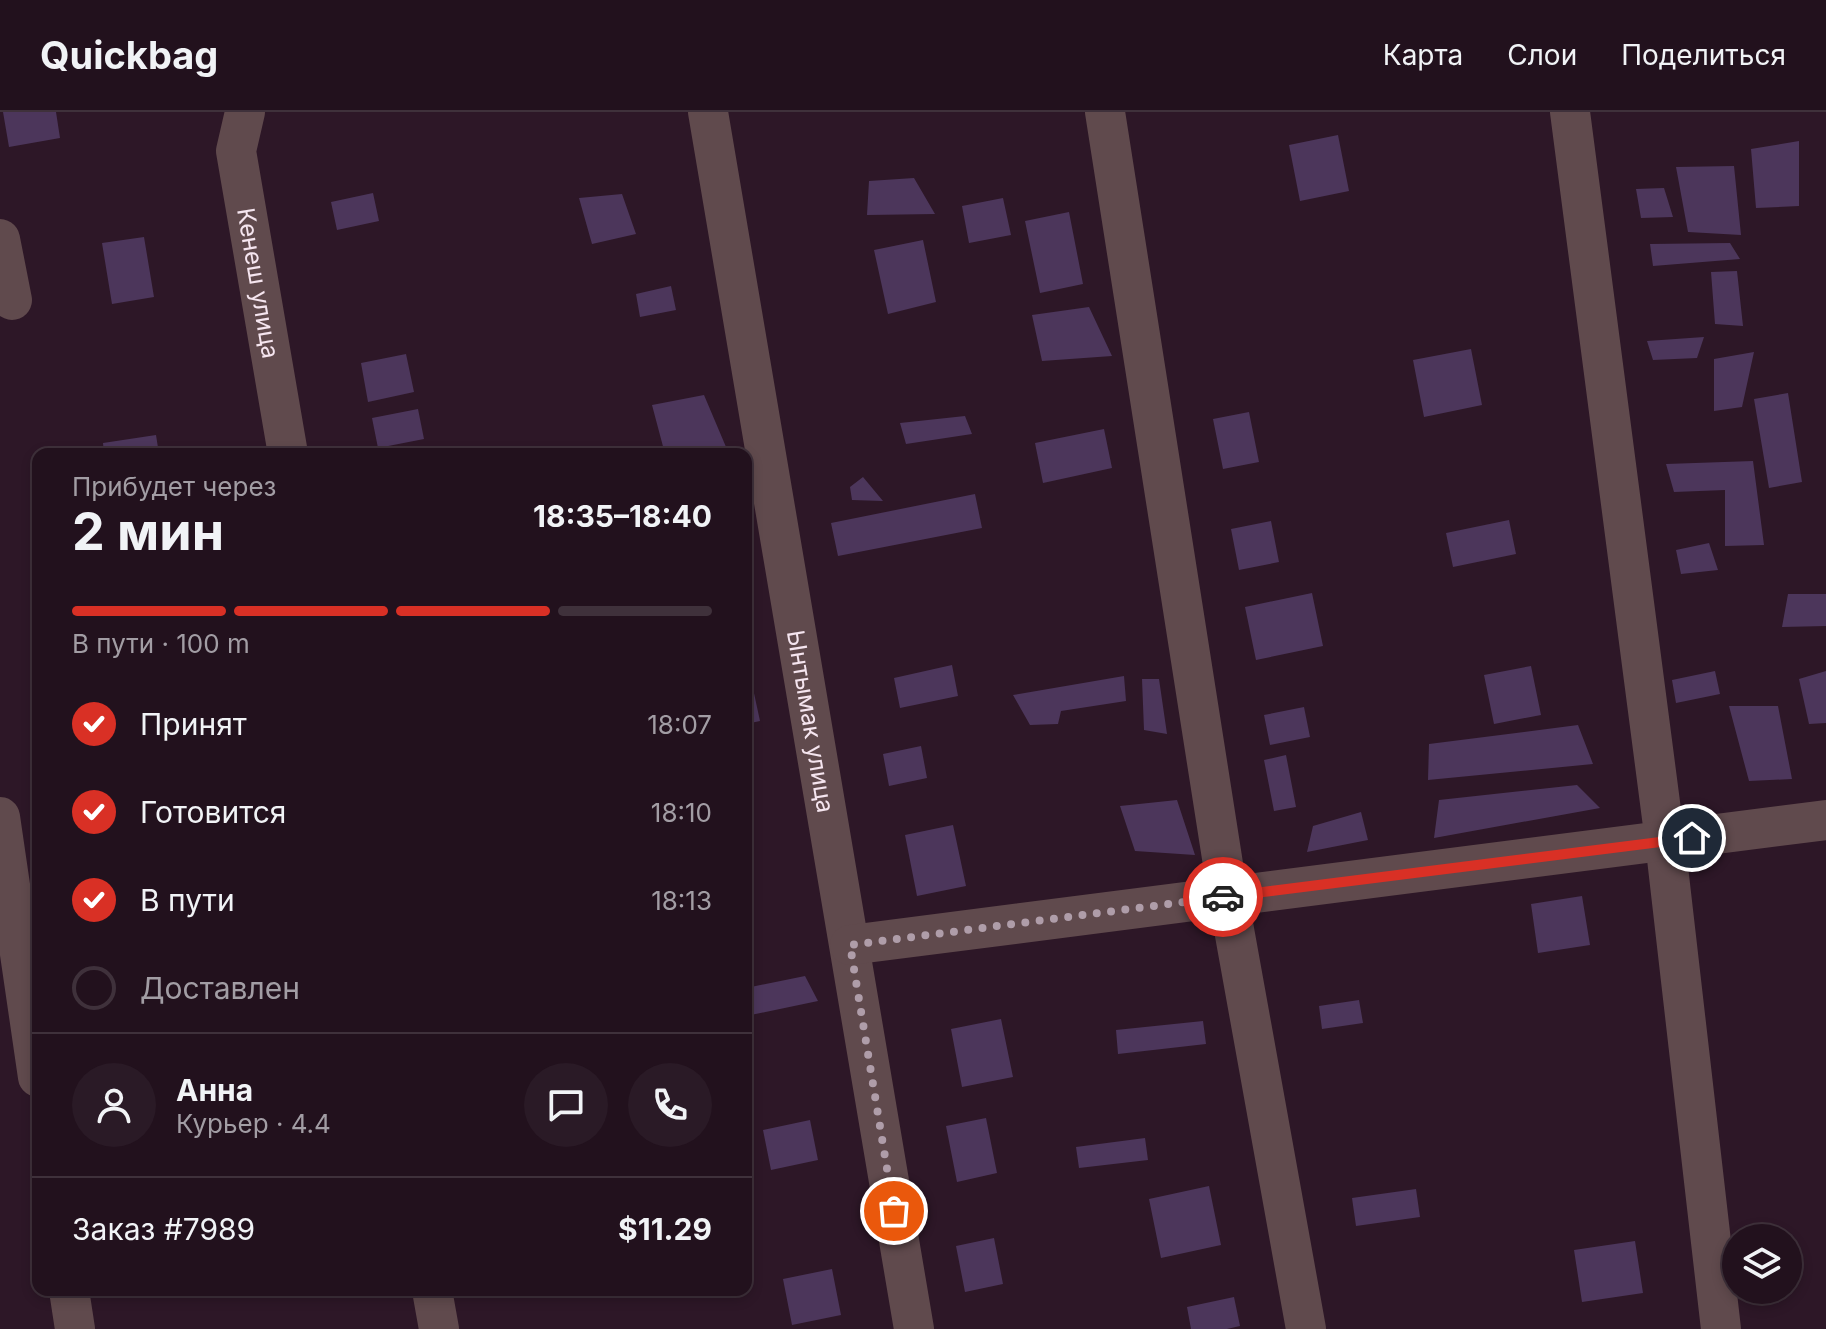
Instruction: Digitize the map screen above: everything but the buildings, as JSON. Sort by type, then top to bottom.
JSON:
[{"type":"street","name":"Кенеш улица","points":[[245,112],[236,151],[287,448]]},
{"type":"street","name":"Ынтымак улица","points":[[708,112],[914,1329]]},
{"type":"street","points":[[1105,112],[1228,896],[1306,1329]]},
{"type":"street","points":[[1570,112],[1665,841],[1721,1329]]},
{"type":"street","points":[[0,239],[12,300]]},
{"type":"street","points":[[0,817],[32,1036]]},
{"type":"street","points":[[850,945],[1826,820]]},
{"type":"street","points":[[70,1296],[75,1329]]},
{"type":"street","points":[[433,1296],[439,1329]]},
{"type":"way so far","points":[[894,1211],[850,945],[1223,897]]},
{"type":"route","points":[[1223,897],[1692,838]]}]
